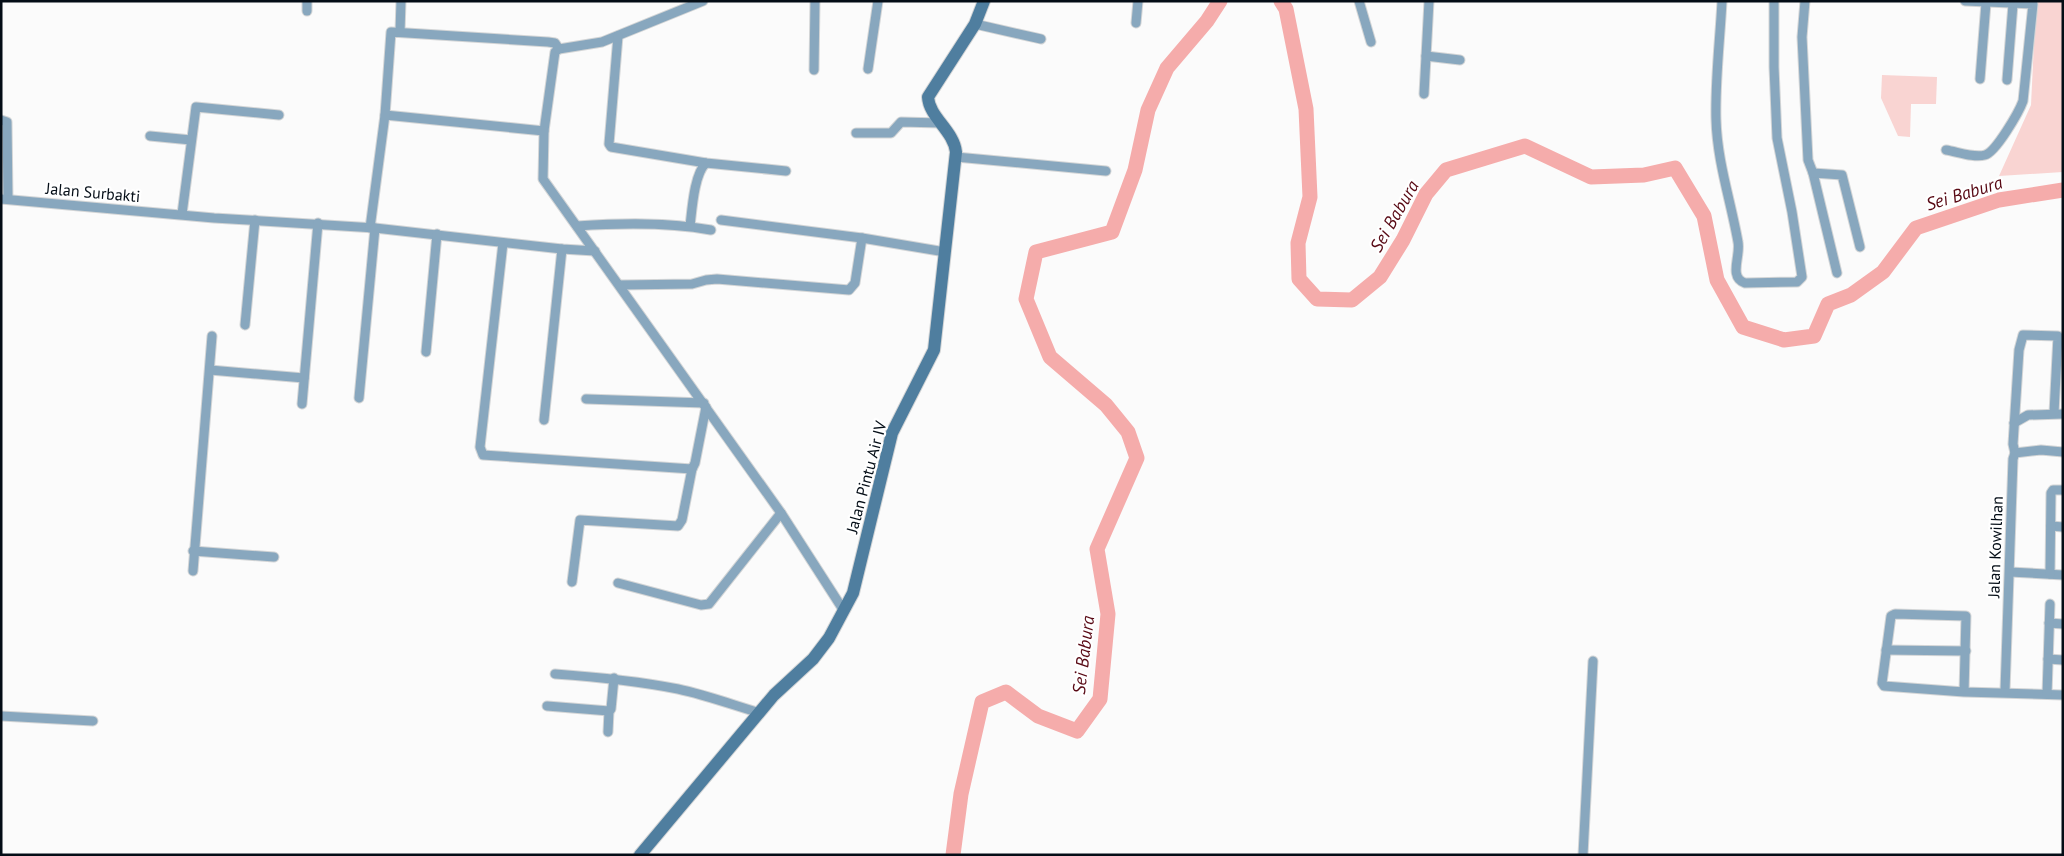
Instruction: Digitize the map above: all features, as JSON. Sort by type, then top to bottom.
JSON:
[{"type":"main road","name":"Jalan Pintu Air IV","points":[[640,855],[774,695],[813,659],[829,638],[853,593],[892,433],[933,354],[956,157],[954,144],[930,107],[929,94],[974,24],[984,1]]},
{"type":"street","points":[[400,32],[401,1]]},
{"type":"street","points":[[703,1],[602,42],[560,49],[555,52],[544,131],[543,179],[781,513],[844,611]]},
{"type":"street","points":[[814,70],[815,1]]},
{"type":"street","points":[[868,69],[878,1]]},
{"type":"street","points":[[1136,22],[1138,1]]},
{"type":"street","points":[[1359,1],[1371,42]]},
{"type":"street","points":[[1424,94],[1429,1]]},
{"type":"street","points":[[1722,1],[1716,120],[1726,186],[1739,248],[1736,273],[1738,279],[1745,283],[1797,282],[1802,277],[1792,212],[1777,138],[1774,76],[1774,1]]},
{"type":"street","points":[[1805,1],[1802,37],[1808,160],[1837,273]]},
{"type":"street","points":[[1946,150],[1980,155],[1989,153],[2022,105],[2033,4],[1965,1]]},
{"type":"street","points":[[1980,80],[1986,3]]},
{"type":"street","points":[[2007,80],[2013,4]]},
{"type":"street","points":[[974,24],[1041,39]]},
{"type":"street","points":[[359,398],[372,228],[385,115],[389,37],[391,32],[548,42],[556,44],[560,49]]},
{"type":"street","points":[[618,36],[609,144],[611,147],[706,163],[786,171]]},
{"type":"street","points":[[1426,56],[1460,60]]},
{"type":"street","points":[[182,214],[195,109],[197,107],[279,115]]},
{"type":"street","points":[[385,115],[544,131]]},
{"type":"street","points":[[1,120],[7,122],[5,199]]},
{"type":"street","points":[[856,132],[891,133],[901,122],[941,123]]},
{"type":"street","points":[[150,136],[191,140]]},
{"type":"street","points":[[956,157],[1106,171]]},
{"type":"street","points":[[690,226],[695,191],[701,168],[706,163]]},
{"type":"street","points":[[1813,174],[1842,175],[1860,247]]},
{"type":"street","name":"Jalan Surbakti","points":[[5,199],[255,220],[318,223],[437,234],[562,250],[595,251]]},
{"type":"street","points":[[246,325],[255,220]]},
{"type":"street","points":[[721,220],[862,238],[945,252]]},
{"type":"street","points":[[302,404],[318,223]]},
{"type":"street","points":[[577,226],[613,224],[690,226],[711,230]]},
{"type":"street","points":[[426,352],[437,234]]},
{"type":"street","points":[[620,285],[692,284],[717,279],[849,290],[855,283],[862,238]]},
{"type":"street","points":[[503,243],[490,341],[480,447],[483,455],[692,469]]},
{"type":"street","points":[[544,420],[562,250]]},
{"type":"street","name":"Jalan Kowilhan","points":[[2005,691],[2015,453],[2013,444],[2021,337],[2026,334],[2060,336]]},
{"type":"street","points":[[192,571],[212,336]]},
{"type":"street","points":[[2014,423],[2028,415],[2058,414],[2060,336]]},
{"type":"street","points":[[210,370],[304,378]]},
{"type":"street","points":[[586,399],[705,405]]},
{"type":"street","points":[[572,582],[580,520],[678,526],[682,520],[692,469],[695,463],[705,405]]},
{"type":"street","points":[[2015,453],[2041,450],[2063,452]]},
{"type":"street","points":[[2050,574],[2052,491],[2063,490]]},
{"type":"street","points":[[618,583],[707,605],[781,513]]},
{"type":"street","points":[[2051,526],[2063,527]]},
{"type":"street","points":[[194,551],[274,557]]},
{"type":"street","points":[[2010,572],[2063,575]]},
{"type":"street","points":[[2047,694],[2050,604]]},
{"type":"street","points":[[1964,692],[1966,616],[1895,614],[1889,619],[1882,683],[1884,686],[1964,692],[2005,691],[2063,695]]},
{"type":"street","points":[[2049,623],[2063,624]]},
{"type":"street","points":[[1886,650],[1966,651]]},
{"type":"street","points":[[2048,659],[2063,660]]},
{"type":"street","points":[[1583,855],[1593,661]]},
{"type":"street","points":[[555,674],[614,678],[698,694],[760,713]]},
{"type":"street","points":[[608,732],[614,678]]},
{"type":"street","points":[[547,706],[609,711]]},
{"type":"street","points":[[1,716],[92,721]]},
{"type":"shaded area","points":[[2036,1],[2063,1],[2063,172],[1999,176],[2031,105]]},
{"type":"shaded area","points":[[1882,75],[1937,77],[1936,104],[1911,104],[1910,137],[1898,136],[1881,98]]},
{"type":"waterway","name":"Sei Babura","points":[[953,855],[961,794],[982,702],[1006,692],[1038,716],[1077,731],[1100,699],[1108,614],[1097,549],[1137,458],[1128,432],[1106,405],[1050,357],[1026,299],[1036,252],[1112,232],[1135,170],[1148,110],[1167,68],[1207,21],[1220,1]]},
{"type":"waterway","name":"Sei Babura","points":[[1281,1],[1286,9],[1306,109],[1310,197],[1298,243],[1299,279],[1317,299],[1352,300],[1380,277],[1403,240],[1426,194],[1446,170],[1525,146],[1591,177],[1644,175],[1675,168],[1704,216],[1717,280],[1743,327],[1784,340],[1814,336],[1828,304],[1851,295],[1883,272],[1916,228],[1999,200],[2063,190]]}]
